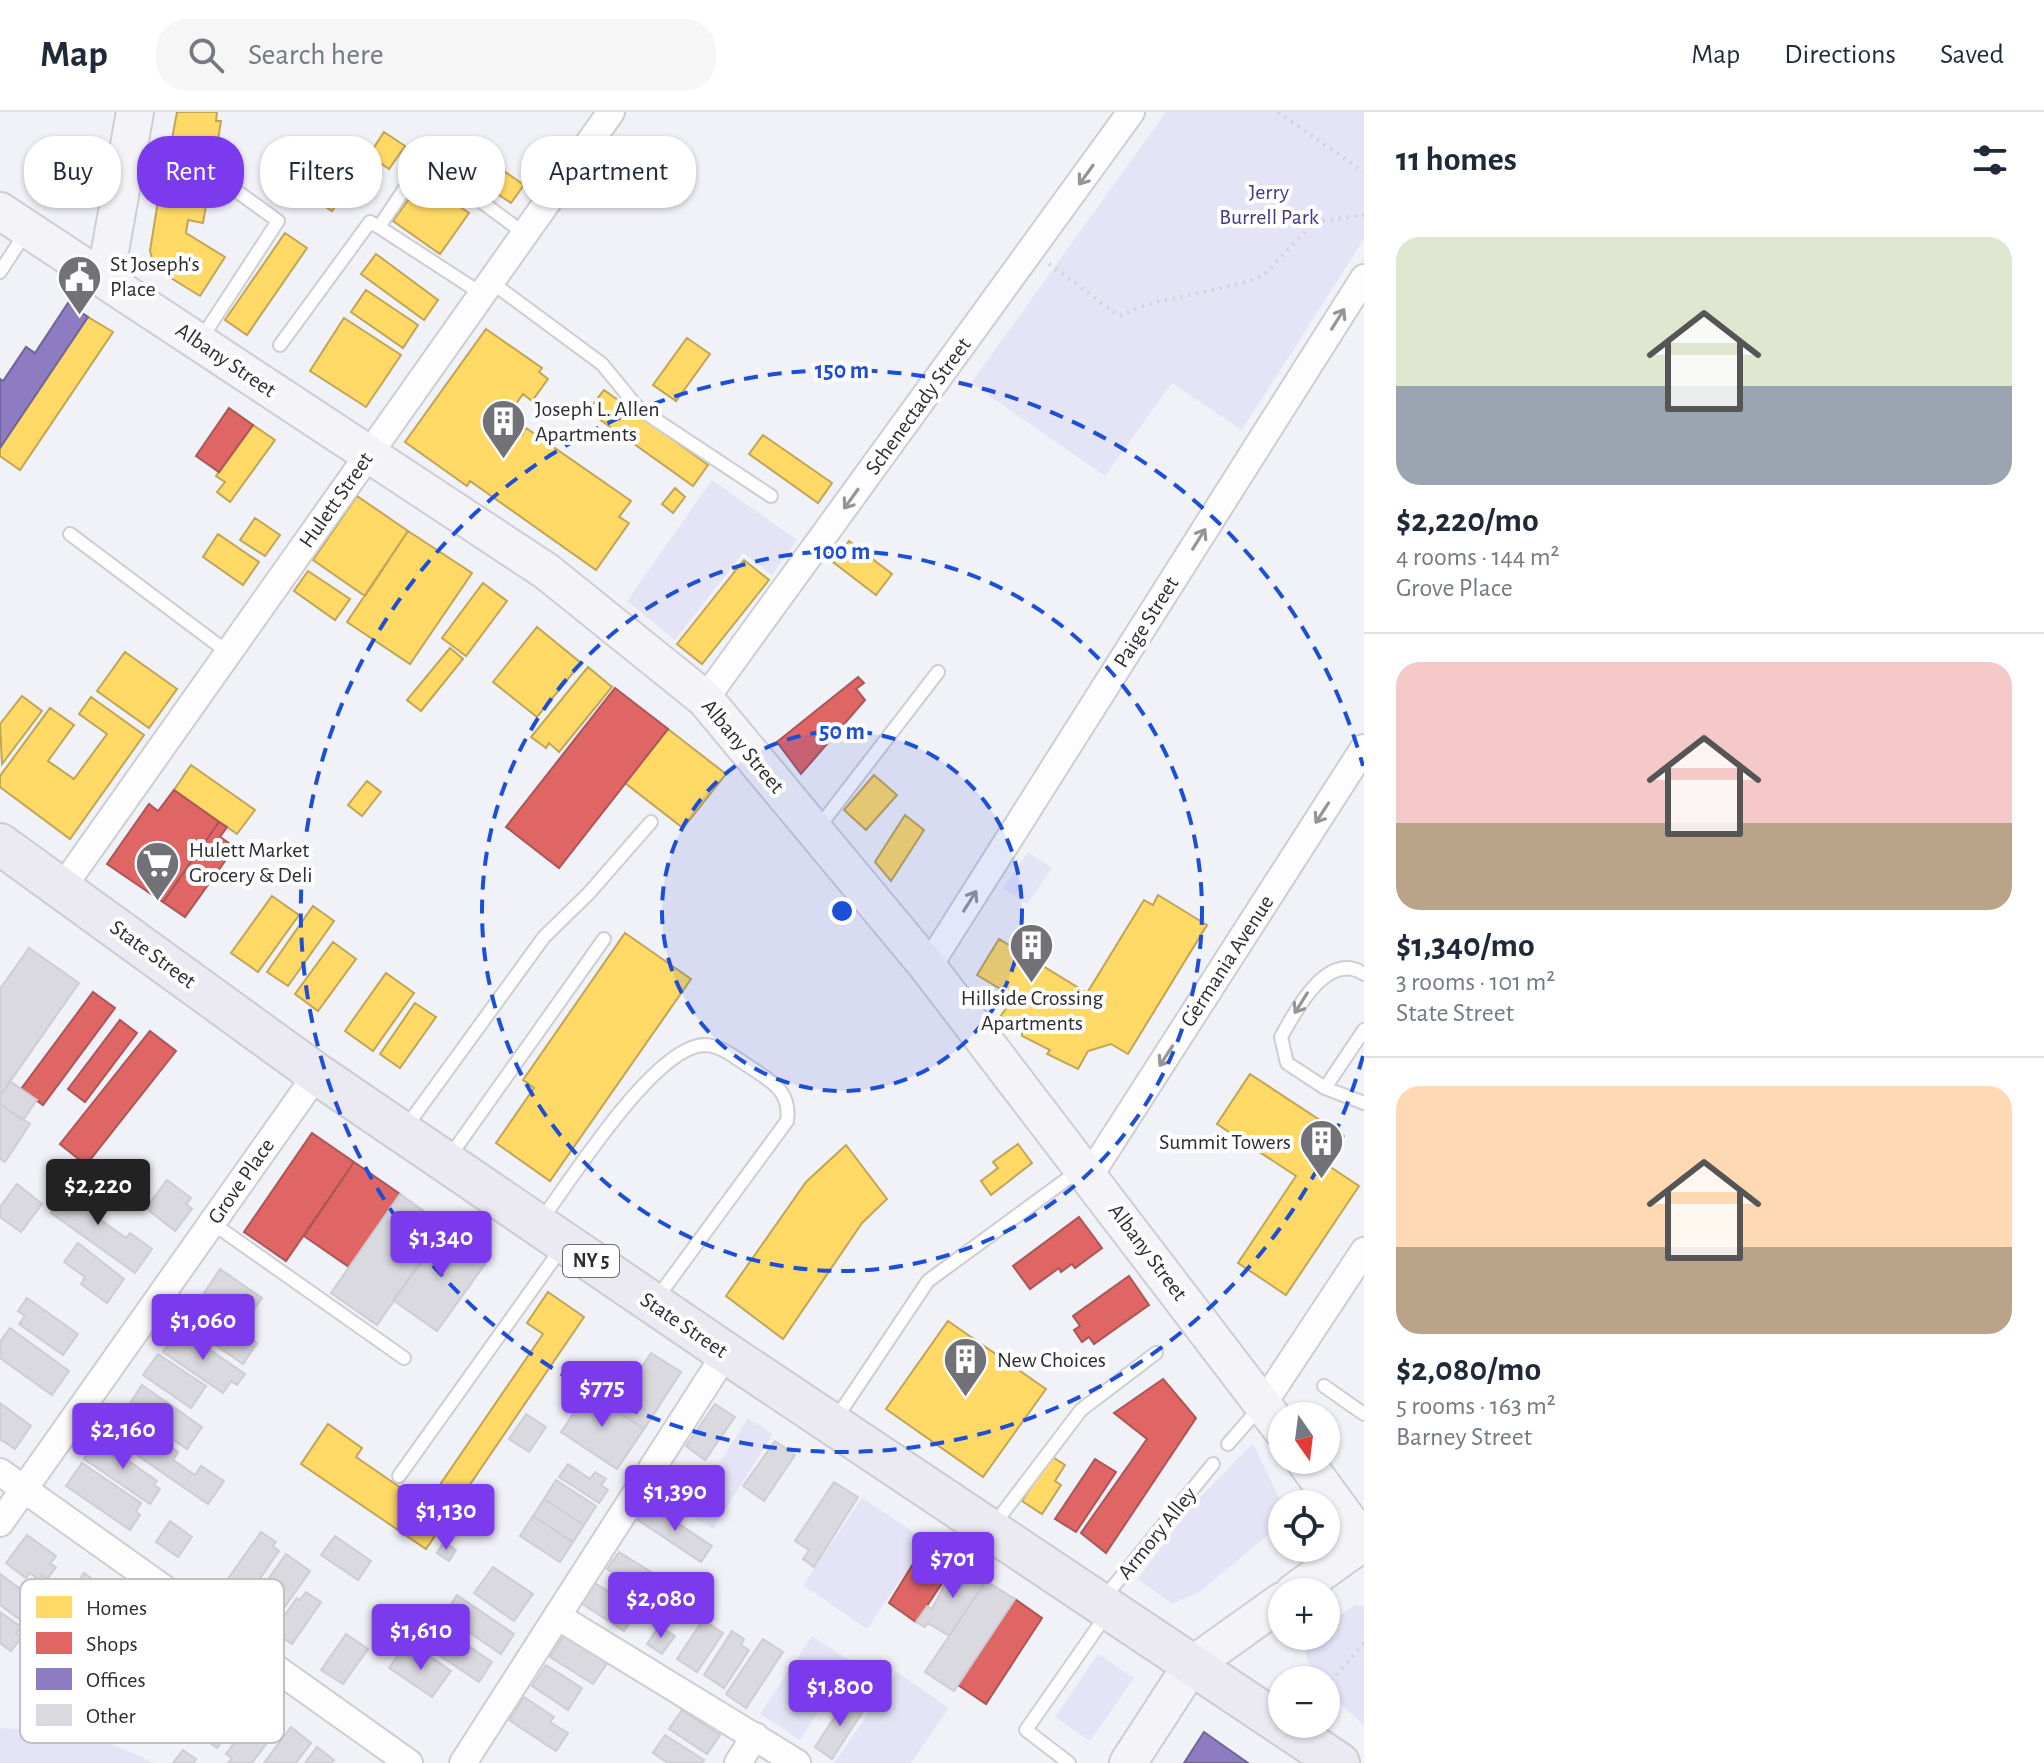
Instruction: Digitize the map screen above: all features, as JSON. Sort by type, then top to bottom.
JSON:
[{"type":"main road","name":"State Street","points":[[2,851],[62,888],[317,1074],[652,1304],[1339,1763]]},
{"type":"street","name":"Hulett Street","points":[[62,888],[611,112]]},
{"type":"street","name":"Schenectady Street","points":[[705,699],[1131,112]]},
{"type":"street","points":[[105,279],[132,128]]},
{"type":"street","name":"Albany Street","points":[[14,220],[546,571],[705,699],[928,967],[1087,1171],[1268,1412]]},
{"type":"street","name":"Paige Street","points":[[928,967],[1364,278]]},
{"type":"street","name":"Germania Avenue","points":[[1087,1171],[1364,748]]},
{"type":"street","name":"Grove Place","points":[[0,1523],[317,1074]]},
{"type":"street","points":[[1280,1402],[1364,1251]]},
{"type":"street","points":[[463,1763],[726,1353]]},
{"type":"street","points":[[0,1472],[150,1579]]},
{"type":"street","points":[[1314,1474],[1364,1542],[1314,1578]]},
{"type":"street","points":[[1128,1763],[1191,1666],[1268,1611]]},
{"type":"street","points":[[557,1616],[797,1763]]},
{"type":"street","points":[[284,1674],[409,1763]]},
{"type":"street","points":[[738,1763],[755,1736]]},
{"type":"lane","points":[[379,227],[422,163],[448,177],[525,234]]},
{"type":"lane","points":[[199,342],[278,221],[244,196]]},
{"type":"lane","points":[[0,272],[14,220]]},
{"type":"lane","points":[[280,345],[370,222],[486,288],[602,364],[638,408],[771,496]]},
{"type":"lane","points":[[70,534],[230,654]]},
{"type":"lane","points":[[815,831],[938,672]]},
{"type":"lane","points":[[402,1132],[544,937],[589,893],[651,822]]},
{"type":"lane","points":[[446,1162],[604,939]]},
{"type":"lane","points":[[1364,974],[1357,969],[1339,969],[1306,992],[1281,1037],[1287,1063],[1325,1088],[1364,1103]]},
{"type":"lane","points":[[1325,1088],[1364,1030]]},
{"type":"lane","points":[[399,1476],[552,1234],[635,1092],[688,1050],[702,1045],[718,1047],[784,1092],[789,1108],[787,1121],[652,1304]]},
{"type":"lane","points":[[832,1424],[928,1281],[1087,1171]]},
{"type":"lane","points":[[212,1223],[404,1358]]},
{"type":"lane","points":[[990,1529],[1081,1410],[1156,1353]]},
{"type":"lane","points":[[1324,1386],[1364,1414]]},
{"type":"lane","points":[[1228,1444],[1268,1419]]},
{"type":"lane","name":"Armory Alley","points":[[1069,1763],[1026,1730],[1105,1606],[1213,1464]]},
{"type":"path","points":[[1278,112],[1364,172]]},
{"type":"path","points":[[132,128],[160,136]]},
{"type":"path","points":[[1031,250],[1119,316],[1148,304],[1240,284],[1264,275],[1314,222],[1364,215]]},
{"type":"path","points":[[1340,1671],[1364,1643]]},
{"type":"green space","name":"Jerry Burrell Park","points":[[1166,112],[1364,112],[1364,239],[1242,430],[1172,383],[1105,476],[971,383]]},
{"type":"green space","points":[[712,480],[797,540],[772,575],[743,553],[675,640],[627,601]]},
{"type":"green space","points":[[1028,852],[1052,868],[1027,904],[1003,888]]},
{"type":"green space","points":[[748,1418],[773,1434],[713,1529],[688,1513]]},
{"type":"green space","points":[[1253,1443],[1275,1490],[1268,1490],[1268,1535],[1201,1591],[1172,1604],[1138,1579],[1189,1509]]},
{"type":"green space","points":[[862,1498],[927,1541],[867,1629],[803,1585]]},
{"type":"green space","points":[[1355,1605],[1364,1606],[1364,1725],[1340,1704],[1340,1666],[1310,1666],[1305,1652],[1340,1650],[1340,1615]]},
{"type":"green space","points":[[812,1636],[851,1661],[800,1740],[760,1714]]},
{"type":"green space","points":[[1098,1654],[1134,1678],[1090,1741],[1055,1717]]},
{"type":"green space","points":[[897,1672],[949,1708],[911,1763],[834,1763]]},
{"type":"green space","points":[[0,1728],[20,1729],[20,1743],[108,1743],[154,1763],[0,1763]]},
{"type":"building: Homes","points":[[177,112],[217,112],[216,121],[221,121],[219,136],[173,136]]},
{"type":"building: Homes","points":[[384,132],[398,141],[398,156],[389,169],[382,164]]},
{"type":"building: Homes","points":[[505,172],[521,183],[521,189],[511,203],[505,199]]},
{"type":"building: Homes","points":[[157,208],[206,208],[203,223],[188,220],[186,233],[225,257],[200,296],[155,268],[150,251]]},
{"type":"building: Homes","points":[[402,208],[462,208],[469,213],[440,254],[393,221]]},
{"type":"building: Homes","points":[[285,233],[307,248],[247,335],[225,320]]},
{"type":"building: Homes","points":[[376,254],[438,300],[424,320],[361,274]]},
{"type":"building: Homes","points":[[366,290],[418,325],[403,348],[351,312]]},
{"type":"building: Homes","points":[[88,317],[113,332],[20,470],[0,456],[0,448]]},
{"type":"building: Homes","points":[[344,318],[401,355],[366,407],[310,371]]},
{"type":"building: Homes","name":"Joseph L. Allen Apartments","points":[[486,329],[542,368],[539,372],[548,379],[532,401],[523,394],[503,422],[522,435],[526,428],[631,501],[619,517],[629,523],[596,570],[470,481],[467,486],[405,442]]},
{"type":"building: Homes","points":[[687,338],[710,354],[676,401],[653,385]]},
{"type":"building: Homes","points":[[604,390],[708,465],[693,486],[588,411]]},
{"type":"building: Homes","points":[[253,425],[275,440],[230,502],[217,492],[225,482],[216,476]]},
{"type":"building: Homes","points":[[763,435],[832,483],[818,503],[749,454]]},
{"type":"building: Homes","points":[[675,488],[685,497],[673,513],[662,504]]},
{"type":"building: Homes","points":[[357,496],[408,531],[365,596],[313,560]]},
{"type":"building: Homes","points":[[255,518],[280,535],[265,556],[240,540]]},
{"type":"building: Homes","points":[[408,531],[472,573],[410,664],[347,622]]},
{"type":"building: Homes","points":[[218,534],[259,562],[243,585],[203,557]]},
{"type":"building: Homes","points":[[849,541],[892,574],[876,595],[833,562]]},
{"type":"building: Homes","points":[[744,560],[769,580],[702,664],[677,644]]},
{"type":"building: Homes","points":[[308,571],[350,599],[335,620],[294,591]]},
{"type":"building: Homes","points":[[483,583],[507,601],[466,656],[442,638]]},
{"type":"building: Homes","points":[[537,627],[581,663],[537,717],[493,682]]},
{"type":"building: Homes","points":[[450,648],[463,659],[421,711],[407,700]]},
{"type":"building: Homes","points":[[125,652],[177,689],[149,728],[97,691]]},
{"type":"building: Homes","points":[[588,667],[612,687],[559,752],[549,743],[546,748],[531,737]]},
{"type":"building: Homes","points":[[22,696],[42,711],[2,764],[0,724]]},
{"type":"building: Homes","points":[[91,697],[144,735],[70,839],[0,787],[0,776],[50,708],[74,725],[48,761],[74,779],[107,734],[79,714]]},
{"type":"building: Homes","points":[[668,729],[726,774],[683,828],[625,783]]},
{"type":"building: Homes","points":[[191,765],[255,810],[237,834],[174,790]]},
{"type":"building: Homes","points":[[874,775],[897,795],[866,830],[844,810]]},
{"type":"building: Homes","points":[[367,781],[381,792],[362,816],[348,805]]},
{"type":"building: Homes","points":[[905,815],[924,830],[891,881],[875,862]]},
{"type":"building: Homes","name":"Hillside Crossing Apartments","points":[[1158,895],[1207,925],[1128,1054],[1111,1044],[1088,1051],[1078,1069],[1047,1054],[1050,1050],[1022,1036],[1022,1030],[1000,1017],[1007,1007],[1001,1004],[1007,993],[977,975],[999,939],[1087,993],[1144,900],[1153,905]]},
{"type":"building: Homes","points":[[272,896],[299,915],[258,972],[231,953]]},
{"type":"building: Homes","points":[[313,906],[334,921],[288,986],[267,972]]},
{"type":"building: Homes","points":[[625,933],[691,979],[550,1181],[496,1143],[534,1088],[523,1080]]},
{"type":"building: Homes","points":[[333,942],[356,959],[318,1011],[295,994]]},
{"type":"building: Homes","points":[[386,973],[414,993],[373,1051],[345,1031]]},
{"type":"building: Homes","points":[[415,1003],[436,1017],[400,1068],[380,1054]]},
{"type":"building: Homes","name":"Summit Towers","points":[[1250,1074],[1344,1136],[1326,1164],[1359,1186],[1286,1295],[1238,1263],[1296,1176],[1217,1124]]},
{"type":"building: Homes","points":[[1018,1144],[1032,1163],[991,1195],[981,1181],[998,1168],[993,1162]]},
{"type":"building: Homes","points":[[846,1145],[887,1199],[862,1223],[783,1339],[726,1296],[806,1182]]},
{"type":"building: Homes","points":[[548,1292],[584,1317],[426,1549],[301,1464],[328,1424],[362,1448],[356,1457],[426,1505],[543,1334],[527,1323]]},
{"type":"building: Homes","name":"New Choices","points":[[948,1321],[1046,1389],[983,1477],[886,1409]]},
{"type":"building: Homes","points":[[1051,1456],[1065,1465],[1055,1481],[1061,1485],[1042,1514],[1022,1501]]},
{"type":"building: Shops","points":[[229,408],[253,425],[219,472],[196,456]]},
{"type":"building: Shops","points":[[858,677],[864,683],[856,689],[865,700],[801,774],[777,742]]},
{"type":"building: Shops","points":[[615,688],[668,729],[559,868],[506,827]]},
{"type":"building: Shops","points":[[174,790],[219,822],[163,902],[107,864],[149,804],[158,811]]},
{"type":"building: Shops","points":[[219,822],[227,827],[220,837],[235,847],[185,917],[163,902]]},
{"type":"building: Shops","points":[[93,992],[115,1008],[43,1105],[21,1089]]},
{"type":"building: Shops","points":[[120,1020],[137,1033],[85,1102],[68,1089]]},
{"type":"building: Shops","points":[[150,1031],[176,1051],[86,1165],[60,1144]]},
{"type":"building: Shops","points":[[312,1133],[354,1162],[286,1261],[244,1232]]},
{"type":"building: Shops","points":[[354,1162],[400,1194],[349,1267],[304,1236]]},
{"type":"building: Shops","points":[[1079,1217],[1102,1248],[1075,1268],[1072,1264],[1061,1272],[1059,1268],[1030,1289],[1013,1266]]},
{"type":"building: Shops","points":[[1129,1276],[1149,1305],[1094,1344],[1089,1337],[1082,1342],[1074,1330],[1080,1326],[1073,1316]]},
{"type":"building: Shops","points":[[1163,1379],[1196,1418],[1106,1553],[1081,1533],[1147,1439],[1114,1413]]},
{"type":"building: Shops","points":[[1095,1459],[1116,1472],[1076,1532],[1055,1519]]},
{"type":"building: Shops","points":[[927,1541],[957,1561],[916,1622],[889,1603]]},
{"type":"building: Shops","points":[[1015,1599],[1042,1618],[986,1704],[958,1685]]},
{"type":"building: Offices","points":[[68,303],[88,317],[0,448],[0,379],[3,381],[26,347],[35,353]]},
{"type":"building: Offices","points":[[1204,1732],[1248,1763],[1184,1763]]},
{"type":"building: Other","points":[[29,948],[79,983],[0,1096],[0,989]]},
{"type":"building: Other","points":[[10,1081],[37,1100],[23,1120],[0,1104],[0,1096]]},
{"type":"building: Other","points":[[0,1104],[30,1124],[5,1162],[0,1159]]},
{"type":"building: Other","points":[[78,1175],[97,1188],[86,1204],[90,1212],[126,1238],[130,1233],[152,1249],[135,1273],[51,1213]]},
{"type":"building: Other","points":[[167,1180],[191,1198],[186,1204],[192,1209],[175,1231],[146,1208]]},
{"type":"building: Other","points":[[17,1184],[42,1204],[21,1232],[0,1217],[0,1207]]},
{"type":"building: Other","points":[[400,1194],[446,1227],[377,1325],[331,1293]]},
{"type":"building: Other","points":[[446,1227],[490,1257],[437,1331],[393,1300]]},
{"type":"building: Other","points":[[78,1243],[124,1279],[107,1303],[81,1284],[85,1277],[64,1262]]},
{"type":"building: Other","points":[[220,1269],[262,1298],[245,1321],[204,1293]]},
{"type":"building: Other","points":[[27,1298],[78,1334],[63,1355],[19,1324],[25,1316],[18,1311]]},
{"type":"building: Other","points":[[200,1303],[257,1343],[243,1364],[185,1324]]},
{"type":"building: Other","points":[[10,1328],[69,1371],[52,1395],[0,1358],[0,1342]]},
{"type":"building: Other","points":[[184,1332],[245,1374],[237,1385],[231,1381],[223,1393],[163,1352],[174,1337],[178,1340]]},
{"type":"building: Other","points":[[651,1353],[681,1372],[644,1429],[614,1409]]},
{"type":"building: Other","points":[[158,1354],[206,1386],[191,1408],[143,1375]]},
{"type":"building: Other","points":[[142,1385],[202,1427],[187,1449],[127,1408]]},
{"type":"building: Other","points":[[592,1386],[605,1394],[601,1401],[644,1429],[617,1469],[561,1432]]},
{"type":"building: Other","points":[[0,1403],[31,1426],[15,1449],[0,1439]]},
{"type":"building: Other","points":[[715,1404],[735,1417],[705,1460],[686,1446]]},
{"type":"building: Other","points":[[117,1410],[178,1452],[173,1460],[195,1475],[201,1466],[224,1481],[208,1504],[102,1431]]},
{"type":"building: Other","points":[[526,1414],[546,1427],[529,1452],[509,1439]]},
{"type":"building: Other","points":[[98,1439],[157,1481],[154,1485],[160,1489],[150,1504],[84,1459]]},
{"type":"building: Other","points":[[775,1441],[795,1455],[764,1501],[743,1486]]},
{"type":"building: Other","points":[[82,1463],[141,1503],[136,1511],[140,1515],[130,1530],[66,1486]]},
{"type":"building: Other","points":[[568,1464],[590,1479],[595,1472],[606,1479],[601,1485],[608,1490],[599,1503],[559,1477]]},
{"type":"building: Other","points":[[556,1480],[596,1506],[584,1525],[544,1499]]},
{"type":"building: Other","points":[[834,1482],[858,1497],[814,1567],[803,1559],[809,1550],[795,1541]]},
{"type":"building: Other","points":[[544,1499],[584,1525],[573,1542],[533,1516]]},
{"type":"building: Other","points":[[649,1504],[712,1546],[701,1562],[638,1520]]},
{"type":"building: Other","points":[[533,1516],[573,1542],[560,1562],[520,1536]]},
{"type":"building: Other","points":[[170,1521],[192,1537],[178,1557],[156,1542]]},
{"type":"building: Other","points":[[261,1532],[276,1542],[273,1546],[279,1551],[260,1579],[228,1579]]},
{"type":"building: Other","points":[[27,1535],[56,1556],[50,1564],[56,1567],[47,1579],[42,1575],[38,1579],[30,1573],[26,1578],[6,1563]]},
{"type":"building: Other","points":[[335,1536],[371,1561],[358,1580],[321,1555]]},
{"type":"building: Other","points":[[444,1542],[456,1550],[449,1561],[437,1553]]},
{"type":"building: Other","points":[[619,1552],[656,1575],[644,1594],[607,1569]]},
{"type":"building: Other","points":[[286,1554],[310,1571],[284,1608],[284,1579],[268,1579]]},
{"type":"building: Other","points":[[957,1561],[986,1581],[949,1636],[928,1623],[925,1627],[916,1622],[927,1606],[932,1609]]},
{"type":"building: Other","points":[[493,1567],[533,1594],[514,1621],[474,1593]]},
{"type":"building: Other","points":[[0,1574],[20,1589],[20,1619],[0,1605]]},
{"type":"building: Other","points":[[986,1581],[1015,1599],[954,1691],[925,1672]]},
{"type":"building: Other","points":[[595,1583],[638,1610],[624,1631],[581,1603]]},
{"type":"building: Other","points":[[306,1592],[321,1602],[292,1644],[284,1639],[284,1616],[297,1598],[300,1600]]},
{"type":"building: Other","points":[[457,1595],[514,1634],[501,1654],[444,1615]]},
{"type":"building: Other","points":[[0,1612],[20,1626],[16,1633],[20,1640],[11,1651],[0,1643]]},
{"type":"building: Other","points":[[703,1620],[723,1633],[697,1672],[677,1659]]},
{"type":"building: Other","points":[[432,1621],[492,1662],[479,1682],[418,1641]]},
{"type":"building: Other","points":[[659,1626],[675,1636],[662,1654],[647,1644]]},
{"type":"building: Other","points":[[732,1631],[744,1639],[741,1645],[749,1650],[724,1688],[704,1675]]},
{"type":"building: Other","points":[[346,1634],[368,1649],[343,1684],[321,1670]]},
{"type":"building: Other","points":[[565,1634],[608,1662],[593,1684],[550,1657]]},
{"type":"building: Other","points":[[763,1639],[783,1652],[746,1708],[726,1694]]},
{"type":"building: Other","points":[[401,1651],[415,1661],[422,1651],[451,1671],[432,1697],[389,1668]]},
{"type":"building: Other","points":[[546,1665],[582,1688],[568,1710],[532,1686]]},
{"type":"building: Other","points":[[524,1697],[554,1717],[550,1722],[568,1733],[556,1751],[509,1720]]},
{"type":"building: Other","points":[[848,1697],[865,1708],[832,1759],[815,1747]]},
{"type":"building: Other","points":[[682,1710],[720,1735],[707,1754],[669,1729]]},
{"type":"building: Other","points":[[291,1727],[311,1743],[296,1763],[264,1763],[279,1743],[284,1743],[284,1736]]},
{"type":"building: Other","points":[[665,1735],[704,1760],[702,1763],[668,1763],[653,1753]]},
{"type":"building: Other","points":[[234,1743],[267,1743],[252,1763],[228,1763],[232,1758],[226,1754]]},
{"type":"building: Other","points":[[317,1747],[334,1760],[331,1763],[305,1763]]},
{"type":"building: Other","points":[[183,1750],[196,1759],[194,1763],[173,1763]]},
{"type":"place","name":"St Joseph's Place","points":[[79,316]]},
{"type":"place","name":"Joseph L. Allen Apartments","points":[[504,461]]},
{"type":"place","name":"Hulett Market Grocery & Deli","points":[[158,902]]},
{"type":"place","name":"Hillside Crossing Apartments","points":[[1032,984]]},
{"type":"place","name":"Summit Towers","points":[[1322,1181]]},
{"type":"place","name":"New Choices","points":[[966,1399]]}]
